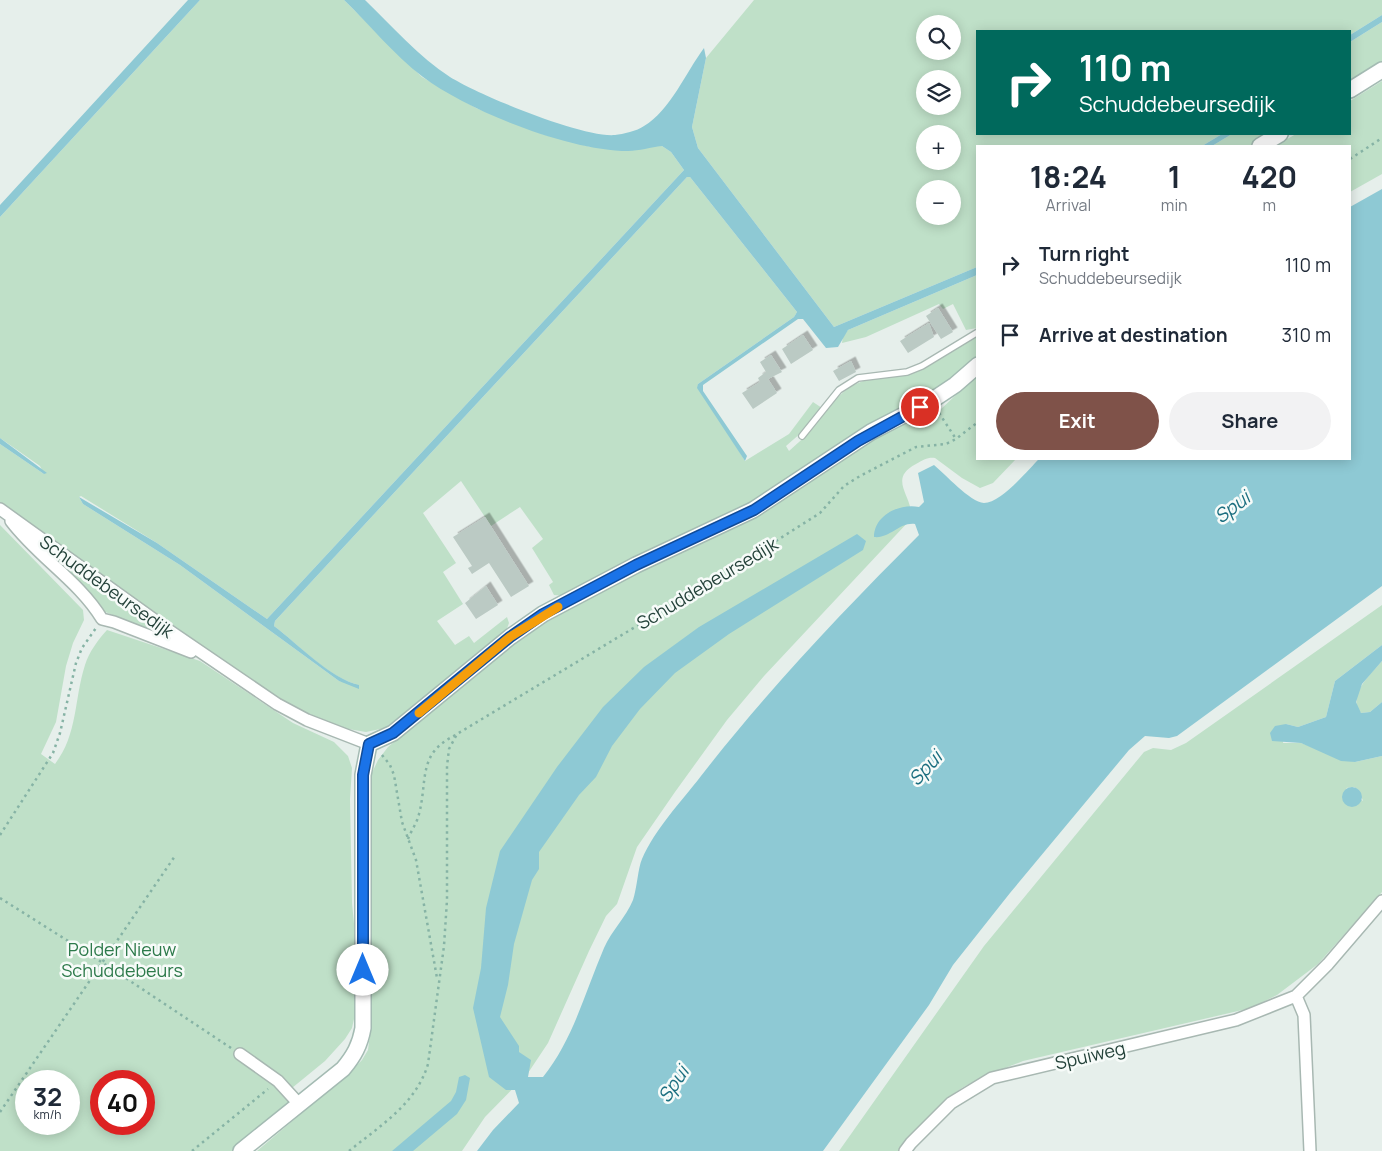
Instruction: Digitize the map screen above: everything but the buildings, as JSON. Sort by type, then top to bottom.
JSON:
[{"type":"street","points":[[1351,89],[1382,70]]},
{"type":"street","points":[[1262,145],[1278,135]]},
{"type":"street","points":[[241,1151],[343,1069],[353,1057],[362,1036],[363,775],[369,744],[393,733],[510,637],[543,614],[636,565],[754,510],[871,432],[931,401],[976,368]]},
{"type":"street","name":"Schuddebeursedijk","points":[[2,511],[209,658],[285,708],[307,720],[369,744]]},
{"type":"street","name":"Schuddebeursedijk","points":[[2,511],[23,538],[61,573],[96,610],[102,619],[209,658]]},
{"type":"street","name":"Spuiweg","points":[[905,1151],[911,1142],[951,1103],[992,1078],[1236,1020],[1296,996],[1328,964],[1382,901]]},
{"type":"street","points":[[1296,996],[1304,1015],[1310,1151]]},
{"type":"street","points":[[240,1054],[278,1081],[300,1104]]},
{"type":"lane","points":[[802,436],[838,390],[858,378],[907,372],[943,354],[976,333]]},
{"type":"path","points":[[1351,157],[1382,138]]},
{"type":"path","points":[[931,401],[956,440]]},
{"type":"path","name":"Schuddebeursedijk","points":[[408,839],[419,815],[426,765],[430,756],[445,740],[743,562],[820,513],[844,486],[860,476],[916,447],[946,444],[956,440],[976,424]]},
{"type":"path","points":[[0,835],[53,753],[60,733],[76,663],[82,648],[102,619]]},
{"type":"path","points":[[349,1151],[403,1108],[415,1094],[428,1064],[445,928],[447,766],[449,749],[457,734]]},
{"type":"path","points":[[369,744],[390,765],[402,822],[420,878],[438,982]]},
{"type":"path","points":[[0,1112],[175,856]]},
{"type":"path","points":[[0,898],[103,963],[240,1054]]},
{"type":"path","points":[[192,1151],[278,1081]]},
{"type":"green space","points":[[200,0],[344,0],[422,77],[476,108],[542,134],[591,147],[662,146],[671,152],[684,170],[267,619],[157,543],[81,496],[79,497],[83,504],[180,565],[339,681],[359,685],[337,676],[315,660],[274,626],[275,621],[687,177],[690,177],[797,312],[794,317],[698,384],[745,461],[789,434],[813,402],[822,408],[802,432],[786,446],[789,451],[809,433],[837,398],[849,387],[870,378],[907,375],[918,371],[976,338],[976,361],[953,380],[765,496],[566,596],[554,595],[549,585],[553,582],[532,548],[543,539],[520,507],[491,526],[461,481],[423,513],[456,563],[443,572],[463,604],[437,621],[455,645],[469,636],[474,643],[507,617],[509,623],[505,634],[385,728],[366,732],[342,728],[282,702],[0,505],[0,444],[44,474],[40,466],[0,438],[0,217]]},
{"type":"green space","points":[[754,0],[1382,0],[1382,15],[1351,34],[1351,30],[976,30],[976,135],[1220,135],[1204,145],[976,145],[976,267],[834,327],[698,148],[692,127],[706,58]]},
{"type":"green space","points":[[1382,22],[1382,64],[1351,83],[1351,41]]},
{"type":"green space","points":[[1382,81],[1382,174],[1351,191],[1351,145],[1277,145],[1294,135],[1351,135],[1351,100]]},
{"type":"green space","points":[[1230,135],[1269,135],[1253,145],[1214,145]]},
{"type":"green space","points":[[976,275],[976,328],[966,330],[953,304],[943,309],[939,304],[866,337],[842,343],[843,336],[848,330]]},
{"type":"green space","points":[[976,376],[976,460],[1015,460],[993,483],[980,488],[962,478],[935,458],[923,460],[907,470],[902,483],[910,505],[910,520],[764,676],[727,720],[675,792],[637,847],[617,904],[606,916],[548,1043],[528,1073],[485,1117],[462,1151],[257,1151],[349,1073],[362,1060],[368,1050],[372,1018],[368,860],[370,777],[378,760],[388,747],[540,620],[752,518],[863,446],[891,430],[940,410]]},
{"type":"green space","name":"Polder Nieuw Schuddebeurs","points":[[0,525],[83,610],[84,620],[73,643],[66,666],[56,722],[41,754],[55,764],[68,741],[72,728],[81,678],[87,660],[94,646],[107,630],[200,661],[293,723],[334,742],[348,756],[352,768],[350,799],[352,903],[356,944],[356,1010],[352,1028],[345,1039],[325,1061],[292,1088],[309,1105],[244,1151],[0,1151]]},
{"type":"green space","points":[[23,530],[187,646],[103,611]]},
{"type":"green space","points":[[1382,605],[1382,645],[1335,681],[1326,717],[1298,727],[1286,724],[1283,743],[1301,743],[1355,762],[1382,756],[1382,892],[1318,964],[1277,995],[1251,1008],[1023,1061],[980,1078],[956,1092],[933,1112],[901,1151],[839,1151],[984,946],[1144,752],[1153,748],[1171,750],[1186,743]],"holes":[[[1354,787],[1359,790],[1363,801],[1346,788]]]},
{"type":"green space","points":[[1382,661],[1382,702],[1370,712],[1361,713],[1356,700],[1358,693]]},
{"type":"water","points":[[188,0],[200,0],[0,217],[0,205]]},
{"type":"water","points":[[344,0],[365,0],[427,60],[464,85],[506,104],[556,123],[579,130],[615,135],[641,128],[662,111],[704,48],[706,58],[692,127],[698,148],[834,327],[976,267],[976,275],[848,330],[838,347],[826,348],[803,319],[798,319],[703,385],[703,391],[747,456],[745,461],[697,388],[698,384],[794,317],[797,312],[690,177],[687,177],[275,621],[274,626],[315,660],[337,676],[359,685],[359,689],[339,681],[180,565],[83,504],[79,497],[157,543],[267,619],[684,170],[671,152],[662,146],[628,151],[604,149],[550,137],[493,116],[443,90],[423,77],[392,50]]},
{"type":"water","points":[[1382,15],[1382,22],[1351,41],[1351,34]]},
{"type":"water","points":[[1220,135],[1230,135],[1214,145],[1204,145]]},
{"type":"water","name":"Spui","points":[[1382,189],[1382,586],[1177,736],[1169,738],[1145,736],[1129,750],[1010,893],[953,965],[929,1005],[823,1151],[477,1151],[493,1130],[519,1103],[515,1090],[506,1090],[489,1077],[473,1008],[481,968],[486,908],[500,851],[557,767],[603,707],[644,667],[699,627],[857,534],[866,541],[863,550],[729,634],[675,673],[640,709],[612,746],[596,777],[579,795],[539,852],[539,869],[532,880],[514,944],[508,985],[500,1017],[519,1046],[519,1052],[531,1060],[528,1077],[543,1077],[563,1047],[578,1015],[604,948],[633,900],[642,859],[661,826],[726,744],[779,682],[834,622],[919,535],[915,524],[909,524],[885,536],[874,537],[878,522],[889,512],[904,507],[919,507],[924,502],[918,473],[934,465],[965,493],[984,503],[991,502],[1006,492],[1038,460],[1351,460],[1351,206]]},
{"type":"water","points":[[0,438],[47,473],[44,474],[0,444]]},
{"type":"water","points":[[1382,645],[1382,661],[1362,684],[1356,702],[1361,713],[1370,712],[1382,702],[1382,756],[1355,762],[1341,761],[1301,743],[1272,741],[1270,733],[1275,726],[1286,724],[1298,727],[1326,717],[1335,681]]},
{"type":"water","points":[[1348,787],[1356,787],[1362,793],[1362,801],[1356,807],[1348,807],[1342,801],[1342,793]]},
{"type":"water","points":[[465,1075],[470,1078],[466,1100],[457,1114],[413,1151],[392,1151],[451,1101],[456,1092],[459,1077]]},
{"type":"slow traffic","points":[[419,713],[510,637],[543,614],[558,607]]},
{"type":"route","points":[[363,970],[363,775],[369,744],[393,733],[510,637],[543,614],[636,565],[754,510],[871,432],[920,407]]}]
